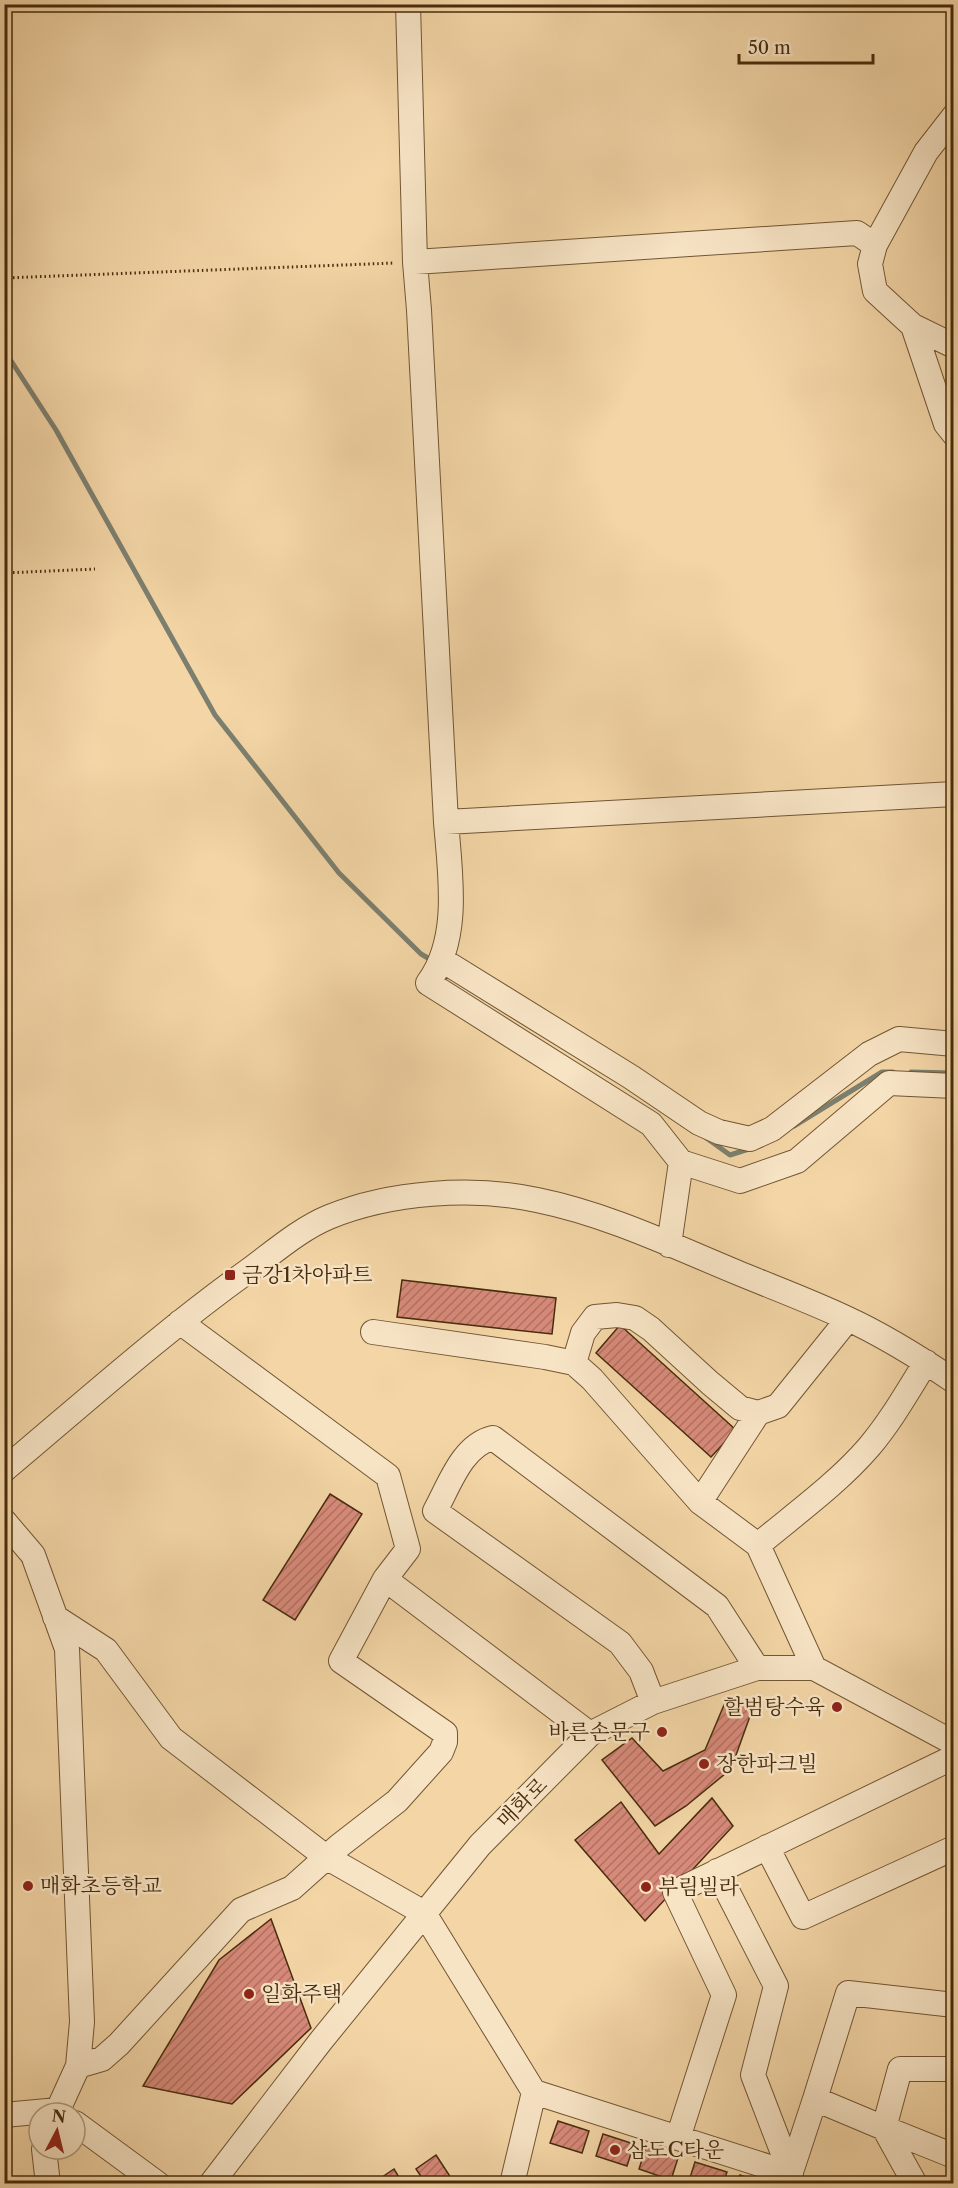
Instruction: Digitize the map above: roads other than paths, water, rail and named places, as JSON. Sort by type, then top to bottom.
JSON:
[{"type":"street","points":[[408,4],[414,262],[420,333],[446,822],[453,904],[436,970],[428,983],[651,1124],[681,1162],[740,1181],[797,1161],[889,1083],[954,1086]]},
{"type":"street","points":[[954,116],[926,152],[875,245],[870,264],[875,291],[913,326],[954,346]]},
{"type":"street","points":[[414,262],[857,234],[875,245]]},
{"type":"street","points":[[913,326],[946,424],[954,434]]},
{"type":"street","points":[[446,822],[954,794]]},
{"type":"street","points":[[436,970],[631,1077],[699,1123],[719,1132],[750,1139],[771,1129],[869,1054],[899,1040],[954,1044]]},
{"type":"street","points":[[669,1245],[681,1162]]},
{"type":"street","points":[[4,1470],[180,1322],[302,1232],[327,1218],[379,1202],[421,1196],[462,1193],[536,1199],[575,1210],[669,1245],[848,1319],[926,1362],[954,1381]]},
{"type":"street","points":[[574,1363],[583,1333],[596,1317],[635,1318],[651,1329],[740,1408],[758,1413],[778,1406],[848,1319]]},
{"type":"street","points":[[78,2066],[102,2059],[119,2044],[241,1910],[292,1888],[326,1857],[397,1801],[441,1752],[445,1742],[445,1733],[340,1661],[385,1579],[408,1549],[388,1476],[180,1322]]},
{"type":"street","points":[[373,1332],[545,1356],[574,1363],[592,1379],[700,1502],[758,1545],[814,1668]]},
{"type":"street","points":[[758,1545],[829,1485],[868,1447],[899,1405],[926,1362]]},
{"type":"street","points":[[700,1502],[758,1413]]},
{"type":"street","points":[[653,1702],[641,1671],[620,1643],[435,1511],[463,1460],[474,1446],[493,1438],[717,1606],[757,1668]]},
{"type":"street","points":[[4,1521],[33,1555],[67,1648],[82,2022],[78,2066],[61,2101]]},
{"type":"street","points":[[385,1579],[590,1734]]},
{"type":"street","points":[[55,1617],[106,1650],[171,1738],[326,1857],[424,1913],[534,2092],[678,2138],[789,2179]]},
{"type":"street","name":"매화로","points":[[211,2184],[320,2042],[480,1845],[590,1734],[653,1702],[757,1668],[814,1668],[954,1743]]},
{"type":"street","points":[[678,2138],[724,1995],[675,1892],[954,1757]]},
{"type":"street","points":[[767,1847],[803,1917],[954,1848]]},
{"type":"street","points":[[717,1871],[776,1986],[753,2075],[789,2179]]},
{"type":"street","points":[[789,2179],[848,1993],[954,2005]]},
{"type":"street","points":[[915,2184],[884,2128],[900,2069],[954,2069]]},
{"type":"street","points":[[512,2184],[534,2092]]},
{"type":"street","points":[[815,2099],[954,2156]]},
{"type":"street","points":[[4,2115],[27,2115]]},
{"type":"street","points":[[87,2136],[158,2184]]},
{"type":"street","points":[[45,2161],[48,2184]]},
{"type":"waterway","points":[[4,350],[56,430],[215,715],[339,873],[421,954],[433,961]]},
{"type":"waterway","points":[[794,1126],[882,1072],[893,1072]]},
{"type":"waterway","points":[[911,1072],[954,1073]]},
{"type":"waterway","points":[[705,1137],[730,1155],[752,1148]]},
{"type":"place","name":"금강1차아파트","points":[[230,1275]]},
{"type":"place","name":"할범탕수육","points":[[837,1707]]},
{"type":"place","name":"바른손문구","points":[[662,1732]]},
{"type":"place","name":"장한파크빌","points":[[704,1764]]},
{"type":"place","name":"매화초등학교","points":[[28,1886]]},
{"type":"place","name":"부림빌라","points":[[646,1887]]},
{"type":"place","name":"일화주택","points":[[249,1994]]},
{"type":"place","name":"삼도C타운","points":[[615,2150]]}]
